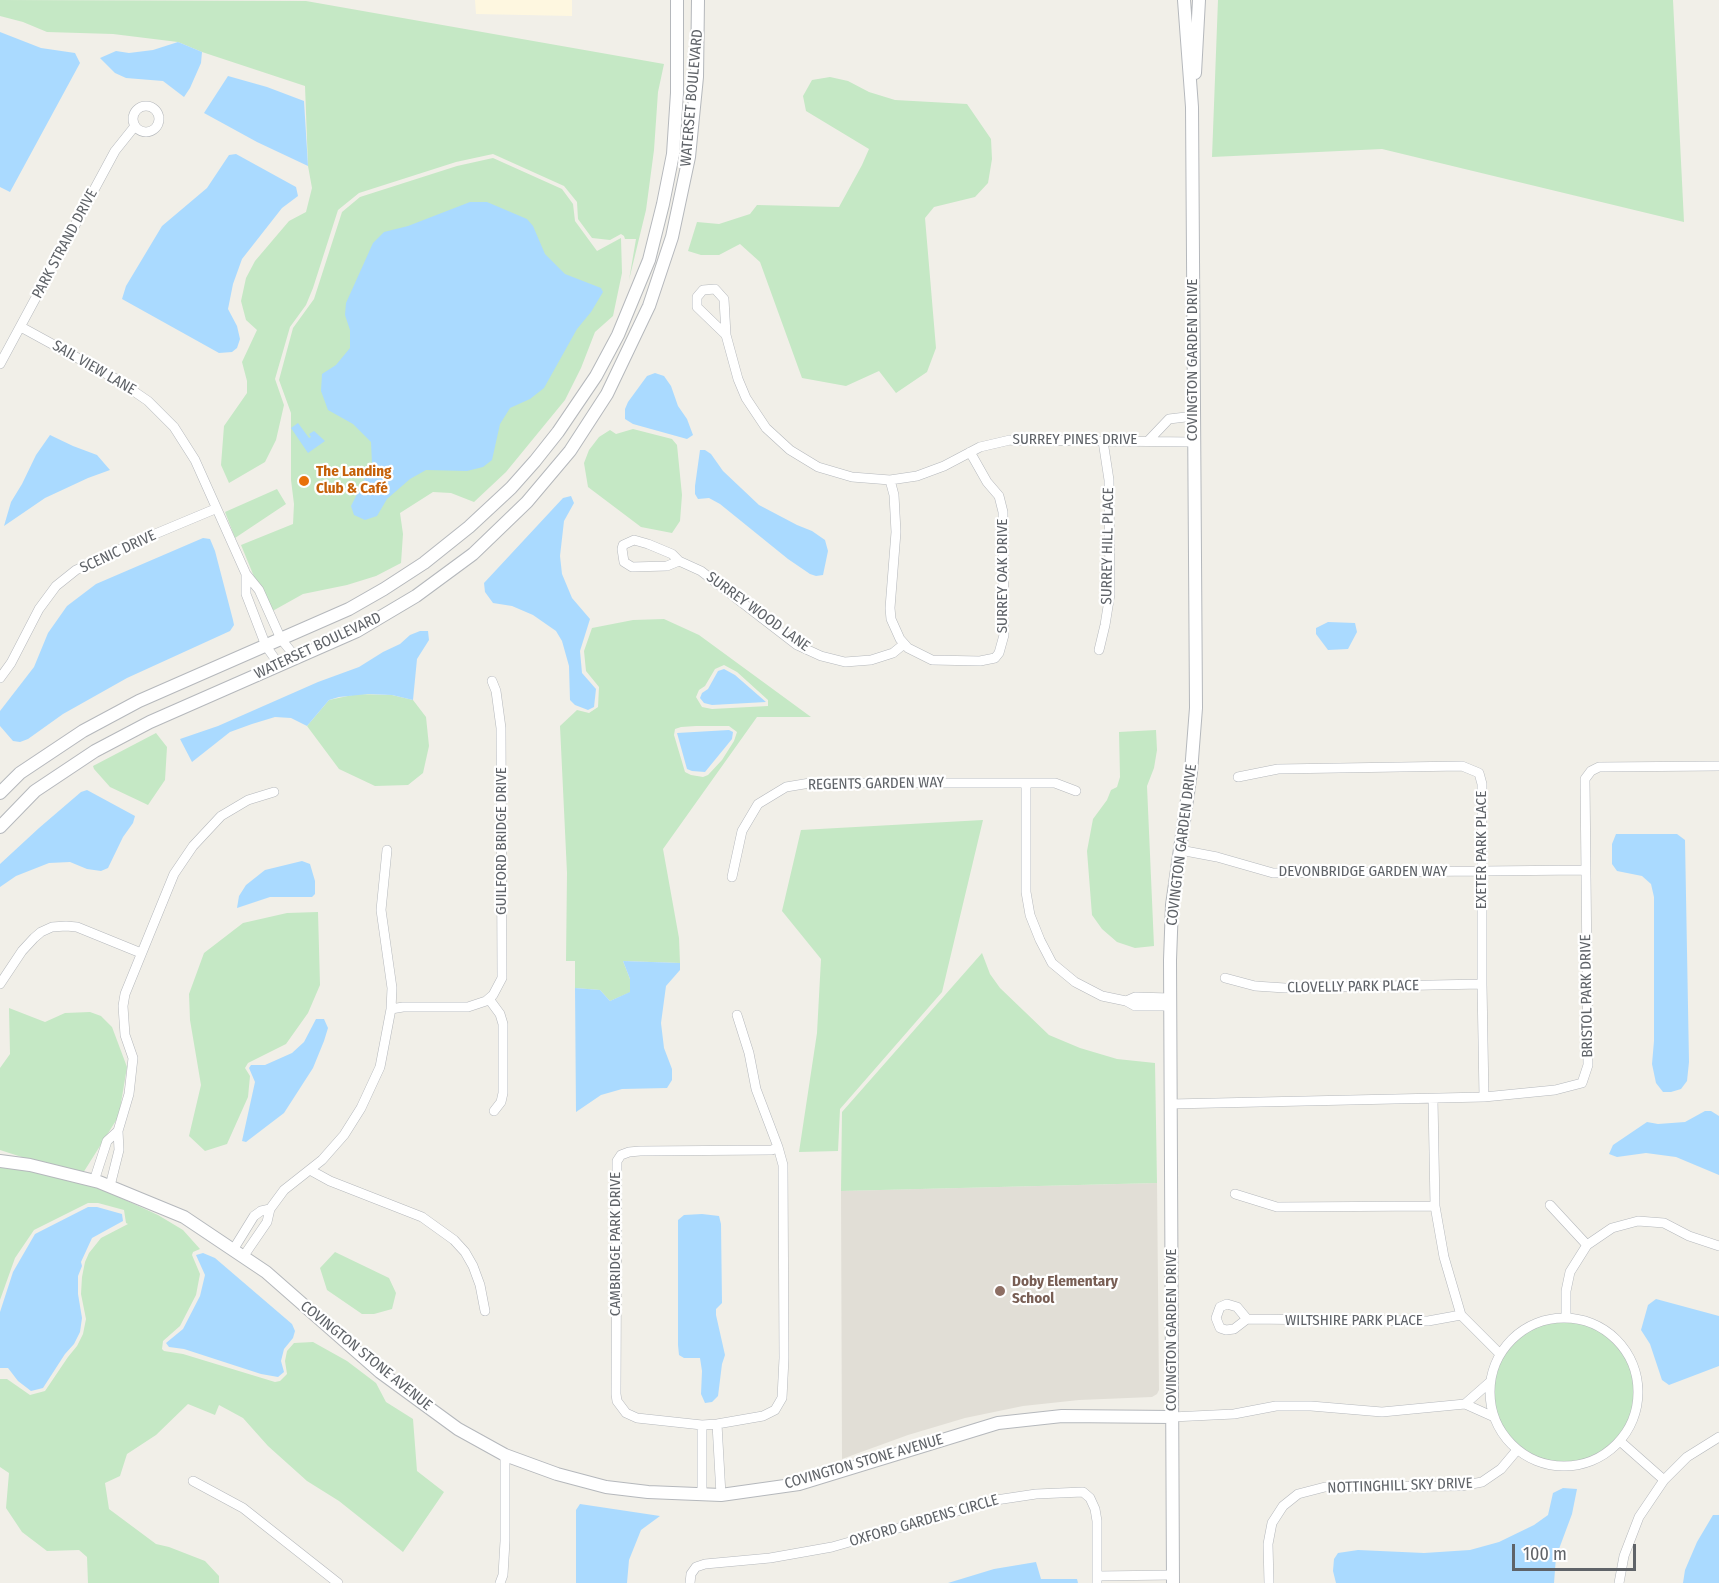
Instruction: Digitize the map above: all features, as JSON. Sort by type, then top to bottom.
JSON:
[{"type":"street","name":"WATERSET BOULEVARD","points":[[0,793],[20,773],[83,731],[140,701],[349,609],[384,590],[424,563],[469,527],[535,461],[596,376],[618,335],[649,260],[673,154],[677,93],[677,0]]},
{"type":"street","name":"WATERSET BOULEVARD","points":[[0,827],[35,791],[95,751],[150,722],[357,631],[406,602],[473,554],[527,502],[570,451],[607,394],[649,306],[672,237],[689,157],[697,77],[698,0]]},
{"type":"street","name":"COVINGTON GARDEN DRIVE","points":[[1173,1579],[1170,1002],[1172,905],[1191,772],[1196,708],[1192,107],[1184,0]]},
{"type":"street","name":"COVINGTON GARDEN DRIVE","points":[[1192,107],[1199,0]]},
{"type":"street","name":"PARK STRAND DRIVE","points":[[0,364],[116,151],[135,126]]},
{"type":"street","name":"SURREY PINES DRIVE","points":[[726,335],[697,307],[697,297],[703,290],[715,289],[724,299],[726,335],[738,379],[746,398],[766,428],[777,440],[818,467],[852,477],[890,480],[931,472],[988,444],[1010,440],[1194,442]]},
{"type":"street","name":"SAIL VIEW LANE","points":[[21,327],[116,379],[148,401],[174,427],[195,460],[246,574],[259,590],[281,639],[297,659]]},
{"type":"street","name":"SURREY PINES DRIVE","points":[[1149,440],[1169,419],[1194,416]]},
{"type":"street","name":"SURREY HILL PLACE","points":[[1099,650],[1110,594],[1109,480],[1103,441]]},
{"type":"street","name":"SURREY OAK DRIVE","points":[[904,644],[922,656],[944,662],[987,661],[995,658],[1002,645],[1002,504],[970,452]]},
{"type":"street","points":[[890,480],[894,495],[896,532],[890,608],[895,629],[904,644]]},
{"type":"street","name":"SCENIC DRIVE","points":[[0,678],[11,663],[39,609],[56,586],[76,570],[215,509]]},
{"type":"street","name":"SURREY WOOD LANE","points":[[679,561],[668,566],[632,567],[624,562],[622,549],[623,545],[628,542],[640,541],[672,554],[679,561],[701,571],[797,645],[821,656],[845,662],[871,660],[893,653],[904,644]]},
{"type":"street","name":"SAIL VIEW LANE","points":[[246,574],[246,594],[266,646],[280,666]]},
{"type":"street","name":"GUILFORD BRIDGE DRIVE","points":[[489,999],[499,987],[502,978],[501,728],[496,691],[492,681]]},
{"type":"street","name":"EXETER PARK PLACE","points":[[1238,777],[1278,769],[1462,766],[1479,773],[1482,784],[1484,1097]]},
{"type":"street","name":"BRISTOL PARK DRIVE","points":[[1171,1104],[1484,1097],[1555,1090],[1582,1083],[1588,1065],[1585,779],[1591,771],[1599,767],[1719,766]]},
{"type":"street","name":"REGENTS GARDEN WAY","points":[[732,877],[742,831],[758,804],[786,787],[810,783],[1056,783],[1076,792]]},
{"type":"street","points":[[1026,783],[1026,892],[1030,915],[1052,963],[1075,982],[1102,996],[1126,1001],[1135,997],[1170,1002]]},
{"type":"street","points":[[110,1186],[119,1150],[118,1131],[129,1094],[133,1058],[125,1035],[123,1006],[125,994],[141,953],[174,874],[193,846],[221,816],[248,800],[274,792]]},
{"type":"street","points":[[243,1257],[267,1222],[270,1209],[284,1191],[310,1170],[344,1135],[362,1108],[375,1081],[384,1055],[392,1009],[392,987],[381,910],[387,850]]},
{"type":"street","name":"DEVONBRIDGE GARDEN WAY","points":[[1180,850],[1217,857],[1273,873],[1585,870]]},
{"type":"street","points":[[0,984],[22,951],[41,932],[52,927],[77,927],[141,953]]},
{"type":"street","name":"CLOVELLY PARK PLACE","points":[[1225,978],[1255,986],[1285,988],[1482,984]]},
{"type":"street","points":[[392,1009],[468,1007],[489,999],[500,1014],[503,1024],[501,1102],[494,1111]]},
{"type":"street","name":"CAMBRIDGE PARK DRIVE","points":[[737,1015],[749,1053],[756,1089],[778,1147],[783,1165],[784,1358],[782,1398],[775,1410],[763,1416],[717,1424],[702,1425],[637,1418],[626,1413],[617,1401],[617,1161],[621,1155],[628,1152],[771,1150],[778,1147]]},
{"type":"street","points":[[1433,1099],[1435,1206],[1444,1257],[1461,1315],[1500,1354]]},
{"type":"street","points":[[94,1180],[107,1141],[118,1131]]},
{"type":"street","name":"COVINGTON STONE AVENUE","points":[[0,1155],[30,1165],[94,1180],[184,1217],[266,1272],[380,1371],[458,1429],[505,1455],[557,1474],[606,1487],[648,1492],[721,1495],[799,1484],[998,1423],[1062,1416],[1172,1417],[1234,1414],[1276,1406],[1311,1406],[1382,1412],[1465,1404],[1494,1417]]},
{"type":"street","name":"COVINGTON STONE AVENUE","points":[[0,1161],[30,1165]]},
{"type":"street","points":[[310,1170],[330,1181],[422,1217],[454,1240],[465,1252],[473,1266],[480,1285],[485,1311]]},
{"type":"street","points":[[1234,1194],[1277,1208],[1435,1206]]},
{"type":"street","points":[[1550,1205],[1587,1245]]},
{"type":"street","points":[[233,1250],[254,1216],[270,1209]]},
{"type":"street","points":[[1566,1317],[1566,1291],[1570,1272],[1587,1245],[1612,1228],[1638,1221],[1664,1223],[1689,1236],[1719,1246]]},
{"type":"street","name":"WILTSHIRE PARK PLACE","points":[[1247,1319],[1428,1321],[1461,1315]]},
{"type":"street","points":[[1566,1317],[1590,1322],[1611,1334],[1628,1352],[1637,1374],[1640,1398],[1634,1421],[1621,1442],[1603,1456],[1582,1465],[1559,1467],[1536,1462],[1516,1450],[1503,1435],[1494,1417],[1490,1400],[1490,1382],[1500,1354],[1512,1339],[1528,1327],[1547,1320],[1566,1317]]},
{"type":"street","points":[[1465,1404],[1490,1382]]},
{"type":"street","points":[[717,1424],[721,1495]]},
{"type":"street","points":[[702,1425],[702,1495]]},
{"type":"street","points":[[1619,1583],[1624,1556],[1639,1517],[1664,1480],[1687,1457],[1719,1437]]},
{"type":"street","points":[[1621,1442],[1664,1480]]},
{"type":"street","name":"NOTTINGHILL SKY DRIVE","points":[[1269,1583],[1268,1544],[1272,1524],[1284,1506],[1298,1494],[1326,1487],[1461,1485],[1482,1482],[1501,1469],[1516,1450]]},
{"type":"street","points":[[500,1583],[505,1541],[505,1455]]},
{"type":"street","points":[[193,1481],[243,1508],[338,1583]]},
{"type":"street","name":"OXFORD GARDENS CIRCLE","points":[[690,1583],[691,1574],[696,1567],[705,1564],[770,1558],[832,1547],[996,1500],[1059,1492],[1083,1492],[1090,1498],[1095,1509],[1097,1580],[1173,1579]]},
{"type":"shaded area","points":[[475,0],[572,0],[572,16],[476,14]]},
{"type":"shaded area","name":"Doby Elementary School","points":[[1157,1183],[1159,1390],[1157,1394],[1152,1397],[1079,1400],[1023,1406],[965,1418],[908,1435],[842,1459],[841,1191]]},
{"type":"green space","points":[[0,0],[306,1],[664,64],[658,92],[654,150],[646,210],[629,280],[636,239],[625,239],[621,234],[610,240],[592,238],[578,219],[577,202],[564,186],[493,154],[456,162],[359,193],[338,210],[313,288],[306,305],[290,327],[275,379],[284,405],[276,440],[265,462],[229,483],[221,465],[224,426],[247,393],[247,381],[242,362],[257,330],[246,320],[241,301],[246,278],[255,261],[289,221],[306,212],[312,188],[308,166],[305,86],[178,42],[113,34],[47,32],[0,16]]},
{"type":"green space","points":[[1218,0],[1673,0],[1684,222],[1382,149],[1212,157]]},
{"type":"green space","points":[[830,77],[848,81],[869,92],[895,100],[967,104],[991,139],[992,159],[988,183],[975,197],[934,207],[925,218],[936,348],[927,372],[896,393],[879,371],[846,386],[802,378],[760,262],[740,244],[719,255],[701,255],[688,251],[697,222],[719,224],[750,214],[757,205],[839,207],[869,149],[806,111],[803,96],[812,80]]},
{"type":"green space","points":[[493,158],[562,189],[573,204],[575,221],[597,251],[621,238],[622,273],[613,316],[595,332],[565,400],[506,472],[474,502],[451,493],[433,492],[400,513],[403,534],[401,563],[376,576],[303,594],[269,613],[241,545],[293,524],[291,413],[279,380],[293,328],[314,299],[342,212],[360,197],[457,166]]},
{"type":"green space","points":[[633,429],[672,439],[677,445],[682,495],[680,521],[672,533],[641,527],[588,487],[584,463],[589,450],[599,437],[610,430],[616,434]]},
{"type":"green space","points":[[277,489],[286,504],[235,538],[225,512]]},
{"type":"green space","points":[[664,619],[699,635],[811,717],[757,717],[663,849],[679,938],[680,963],[623,961],[630,979],[631,992],[610,1001],[600,990],[575,988],[575,961],[566,961],[567,873],[560,726],[577,710],[589,713],[598,707],[599,687],[586,671],[584,651],[592,628],[633,620]],"holes":[[[724,665],[737,672],[768,700],[768,706],[712,709],[702,707],[696,697],[699,690],[705,686],[715,669]],[[696,726],[729,726],[737,732],[722,760],[708,775],[703,777],[685,772],[674,735],[675,729]]]},
{"type":"green space","points":[[357,694],[392,695],[413,700],[426,717],[429,746],[423,773],[408,785],[375,786],[339,769],[307,726],[329,700]]},
{"type":"green space","points":[[1156,730],[1157,750],[1154,768],[1147,786],[1154,946],[1135,948],[1117,942],[1102,929],[1092,915],[1087,851],[1093,819],[1107,800],[1111,790],[1117,787],[1120,777],[1119,732]]},
{"type":"green space","points":[[156,733],[167,747],[165,780],[148,805],[110,787],[93,766]]},
{"type":"green space","points":[[983,820],[942,992],[840,1109],[838,1151],[799,1152],[817,1033],[821,959],[782,911],[801,830]]},
{"type":"green space","points":[[318,912],[320,985],[308,1013],[286,1044],[248,1063],[245,1068],[250,1076],[248,1097],[227,1144],[205,1151],[189,1136],[201,1085],[190,1020],[189,994],[204,953],[243,923],[287,913]]},
{"type":"green space","points":[[982,953],[990,974],[1000,988],[1049,1035],[1080,1048],[1117,1059],[1155,1063],[1157,1183],[841,1191],[842,1112]]},
{"type":"green space","points":[[9,1008],[45,1022],[65,1013],[90,1012],[101,1016],[112,1027],[127,1067],[120,1109],[117,1119],[83,1173],[0,1150],[0,1068],[10,1054]]},
{"type":"green space","points":[[0,1166],[29,1170],[97,1187],[158,1215],[183,1230],[200,1249],[192,1255],[200,1274],[196,1295],[180,1326],[163,1341],[164,1351],[183,1354],[275,1382],[280,1381],[287,1374],[285,1361],[287,1351],[294,1343],[313,1342],[347,1361],[376,1383],[386,1402],[413,1419],[417,1471],[444,1492],[403,1552],[339,1501],[307,1481],[268,1446],[243,1418],[219,1405],[215,1415],[188,1404],[156,1435],[127,1454],[120,1476],[105,1483],[109,1509],[156,1544],[205,1561],[219,1576],[219,1583],[88,1583],[87,1557],[79,1550],[47,1551],[22,1532],[6,1508],[9,1473],[0,1467],[0,1379],[7,1379],[30,1395],[45,1391],[83,1334],[86,1319],[81,1294],[82,1277],[89,1253],[101,1238],[128,1224],[124,1210],[98,1203],[88,1203],[34,1230],[15,1258],[0,1300]]},
{"type":"green space","points":[[335,1252],[389,1278],[396,1293],[392,1309],[374,1314],[362,1314],[327,1290],[320,1268]]},
{"type":"green space","points":[[1564,1318],[1592,1323],[1617,1339],[1633,1364],[1638,1392],[1633,1420],[1617,1445],[1592,1461],[1564,1466],[1536,1461],[1511,1445],[1495,1420],[1490,1392],[1495,1364],[1511,1339],[1536,1323]]},
{"type":"water","points":[[0,32],[41,48],[75,53],[80,63],[10,192],[0,187]]},
{"type":"water","points":[[178,42],[202,52],[201,63],[184,97],[163,81],[126,78],[115,73],[100,58],[116,51],[129,53],[153,50]]},
{"type":"water","points":[[228,76],[304,101],[308,166],[204,113]]},
{"type":"water","points":[[236,154],[296,187],[298,196],[282,208],[242,259],[233,284],[228,309],[237,326],[240,339],[237,348],[232,352],[219,353],[122,299],[126,286],[162,226],[207,188],[229,155]]},
{"type":"water","points":[[470,202],[487,202],[527,219],[533,226],[545,254],[565,274],[601,288],[603,292],[577,329],[544,388],[530,399],[510,408],[500,424],[492,460],[483,467],[467,471],[426,470],[410,479],[387,499],[377,516],[365,520],[354,515],[351,506],[372,464],[371,442],[353,424],[328,410],[321,391],[322,374],[336,365],[350,348],[350,330],[345,315],[346,303],[373,243],[384,232],[408,226]]},
{"type":"water","points":[[655,373],[664,376],[671,386],[678,406],[687,419],[693,435],[687,439],[633,424],[625,419],[628,402],[647,376]]},
{"type":"water","points":[[298,423],[309,438],[311,437],[309,434],[314,431],[325,441],[308,453],[291,428]]},
{"type":"water","points":[[50,435],[97,455],[110,470],[45,498],[4,526],[11,502],[36,455]]},
{"type":"water","points":[[700,450],[711,454],[723,471],[759,505],[812,531],[825,540],[828,551],[823,575],[810,574],[788,559],[720,504],[709,498],[698,499],[695,486]]},
{"type":"water","points":[[571,496],[574,503],[564,521],[560,556],[562,574],[572,598],[590,619],[580,651],[582,673],[596,689],[594,707],[588,710],[575,705],[570,700],[569,666],[562,641],[556,631],[533,615],[512,606],[493,603],[485,592],[484,583],[563,498]]},
{"type":"water","points":[[203,538],[210,539],[215,551],[234,625],[230,631],[127,678],[63,714],[28,739],[20,742],[13,741],[0,726],[0,711],[34,667],[48,633],[67,606],[96,584]]},
{"type":"water","points":[[1328,622],[1355,623],[1357,632],[1348,649],[1328,650],[1316,634],[1316,628]]},
{"type":"water","points":[[420,631],[428,631],[429,640],[417,659],[413,700],[392,695],[368,694],[339,697],[329,700],[307,726],[291,718],[275,717],[252,724],[230,732],[192,762],[180,739],[218,726],[318,682],[359,667]]},
{"type":"water","points":[[724,669],[735,675],[766,702],[712,705],[704,703],[700,698],[702,693],[708,689],[718,671]]},
{"type":"water","points":[[729,730],[733,732],[732,739],[705,772],[687,769],[677,733]]},
{"type":"water","points":[[87,790],[135,816],[108,868],[101,871],[87,869],[70,862],[49,863],[16,876],[0,887],[0,864],[81,792]]},
{"type":"water","points":[[1616,834],[1677,834],[1685,840],[1689,1062],[1687,1081],[1681,1089],[1671,1092],[1663,1092],[1656,1083],[1652,1064],[1654,897],[1651,884],[1642,876],[1617,871],[1612,864],[1612,844]]},
{"type":"water","points":[[302,861],[310,864],[315,881],[315,894],[312,897],[270,897],[237,908],[239,896],[246,885],[265,870]]},
{"type":"water","points":[[623,961],[680,963],[680,970],[666,986],[661,1023],[664,1048],[672,1069],[672,1080],[667,1088],[622,1089],[601,1095],[576,1112],[575,988],[600,990],[610,1001],[630,992],[630,979]]},
{"type":"water","points":[[316,1019],[324,1019],[328,1028],[313,1068],[284,1113],[246,1142],[242,1141],[255,1082],[249,1068],[251,1065],[265,1065],[292,1053],[304,1042]]},
{"type":"water","points":[[1705,1111],[1711,1111],[1719,1116],[1719,1175],[1676,1157],[1646,1153],[1617,1157],[1609,1154],[1613,1145],[1647,1122],[1658,1124],[1685,1122]]},
{"type":"water","points":[[88,1207],[97,1207],[122,1214],[123,1221],[92,1238],[81,1262],[82,1266],[78,1276],[82,1318],[80,1332],[43,1388],[31,1391],[18,1381],[8,1368],[0,1368],[0,1312],[13,1272],[35,1234]]},
{"type":"water","points":[[684,1215],[719,1216],[721,1224],[722,1303],[716,1309],[716,1315],[725,1355],[718,1396],[712,1402],[705,1403],[701,1394],[700,1358],[684,1358],[679,1355],[678,1345],[678,1220]]},
{"type":"water","points":[[203,1253],[215,1258],[292,1324],[295,1331],[293,1338],[284,1349],[281,1361],[284,1372],[278,1377],[261,1374],[184,1349],[169,1347],[166,1343],[183,1329],[200,1296],[205,1275],[196,1255]]},
{"type":"water","points":[[1656,1299],[1719,1316],[1719,1366],[1669,1385],[1662,1380],[1650,1344],[1641,1330],[1648,1305]]},
{"type":"water","points":[[1563,1488],[1577,1489],[1572,1514],[1556,1557],[1554,1583],[1336,1583],[1333,1571],[1334,1559],[1338,1553],[1358,1550],[1424,1553],[1470,1550],[1499,1542],[1534,1525],[1548,1515],[1553,1493]]},
{"type":"water","points":[[580,1504],[660,1516],[641,1530],[629,1560],[627,1583],[576,1583],[576,1510]]},
{"type":"water","points":[[1713,1515],[1719,1515],[1719,1583],[1683,1583],[1685,1570],[1697,1542]]},
{"type":"water","points":[[1036,1562],[1041,1579],[1077,1579],[1078,1583],[948,1583],[994,1569]]},
{"type":"place","name":"The Landing Club & Café","points":[[304,481]]},
{"type":"place","name":"Doby Elementary School","points":[[1000,1291]]}]
